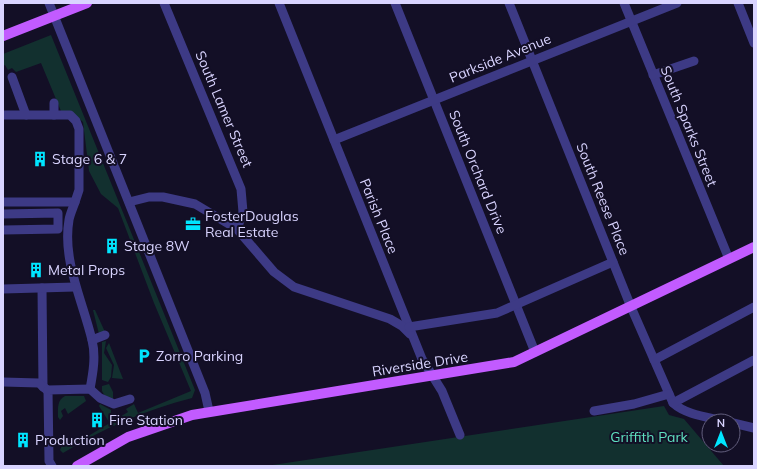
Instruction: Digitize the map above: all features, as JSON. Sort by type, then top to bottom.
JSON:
[{"type":"main road","points":[[3,36],[87,3]]},
{"type":"main road","name":"Riverside Drive","points":[[77,466],[128,437],[173,420],[209,411],[506,364],[536,352],[754,247]]},
{"type":"street","points":[[49,3],[205,393],[209,411]]},
{"type":"street","name":"South Lamer Street","points":[[164,3],[241,189],[243,212],[237,229]]},
{"type":"street","name":"Parish Place","points":[[279,3],[422,359],[442,391],[460,436]]},
{"type":"street","name":"South Orchard Drive","points":[[395,3],[536,352]]},
{"type":"street","name":"South Reese Place","points":[[509,3],[631,307],[673,403]]},
{"type":"street","name":"South Sparks Street","points":[[624,3],[729,259]]},
{"type":"street","name":"Parkside Avenue","points":[[334,140],[676,3]]},
{"type":"street","points":[[738,3],[754,43]]},
{"type":"street","points":[[653,75],[694,61]]},
{"type":"street","points":[[12,77],[26,115]]},
{"type":"street","points":[[54,103],[54,115]]},
{"type":"street","points":[[3,115],[70,115],[76,121],[79,129],[79,190],[69,220],[70,249],[75,287],[92,340],[93,368],[90,389]]},
{"type":"street","points":[[129,202],[148,197],[163,197],[196,204],[237,229],[274,272],[294,287],[390,318],[402,326],[414,338]]},
{"type":"street","points":[[3,202],[75,202]]},
{"type":"street","points":[[3,214],[58,213],[58,229],[3,230]]},
{"type":"street","points":[[409,327],[494,314],[613,262]]},
{"type":"street","points":[[3,289],[75,287]]},
{"type":"street","points":[[42,288],[49,461],[52,466]]},
{"type":"street","points":[[654,360],[754,307]]},
{"type":"street","points":[[92,340],[105,335]]},
{"type":"street","points":[[701,415],[687,412],[678,408],[673,403],[754,360]]},
{"type":"street","points":[[3,382],[39,382],[45,388],[90,389],[109,403],[119,404],[130,399]]},
{"type":"street","points":[[594,411],[634,404],[669,394]]},
{"type":"street","points":[[741,425],[754,428]]},
{"type":"green space","points":[[51,35],[195,390],[192,398],[141,414],[109,428],[63,453],[60,450],[62,445],[80,441],[128,412],[126,409],[134,404],[138,413],[191,391],[154,303],[118,208],[101,194],[89,171],[83,122],[71,111],[61,111],[41,63],[16,72],[12,68],[8,70],[5,65],[3,66],[3,54]]},
{"type":"green space","points":[[93,310],[95,310],[105,332],[99,334]]},
{"type":"green space","points":[[106,341],[104,353],[112,365],[111,377],[108,382],[102,380],[102,342]]},
{"type":"green space","points":[[109,343],[123,379],[112,378],[114,365],[106,348]]},
{"type":"green space","points":[[109,384],[113,392],[113,400],[106,398],[102,391],[102,386]]},
{"type":"green space","points":[[65,396],[84,396],[86,401],[68,414],[65,408],[61,411],[63,416],[60,420],[58,417],[58,405]]},
{"type":"green space","points":[[100,404],[111,410],[111,413],[114,413],[113,418],[109,422],[99,406]]},
{"type":"green space","name":"Griffith Park","points":[[664,406],[669,415],[684,419],[701,439],[701,453],[713,453],[724,466],[266,466]]},
{"type":"place","name":"Stage 6 & 7","points":[[40,159]]},
{"type":"place","name":"FosterDouglas Real Estate","points":[[193,224]]},
{"type":"place","name":"Stage 8W","points":[[112,246]]},
{"type":"place","name":"Metal Props","points":[[36,270]]},
{"type":"place","name":"Zorro Parking","points":[[144,356]]},
{"type":"place","name":"Fire Station","points":[[97,420]]},
{"type":"place","name":"Production","points":[[23,440]]}]
